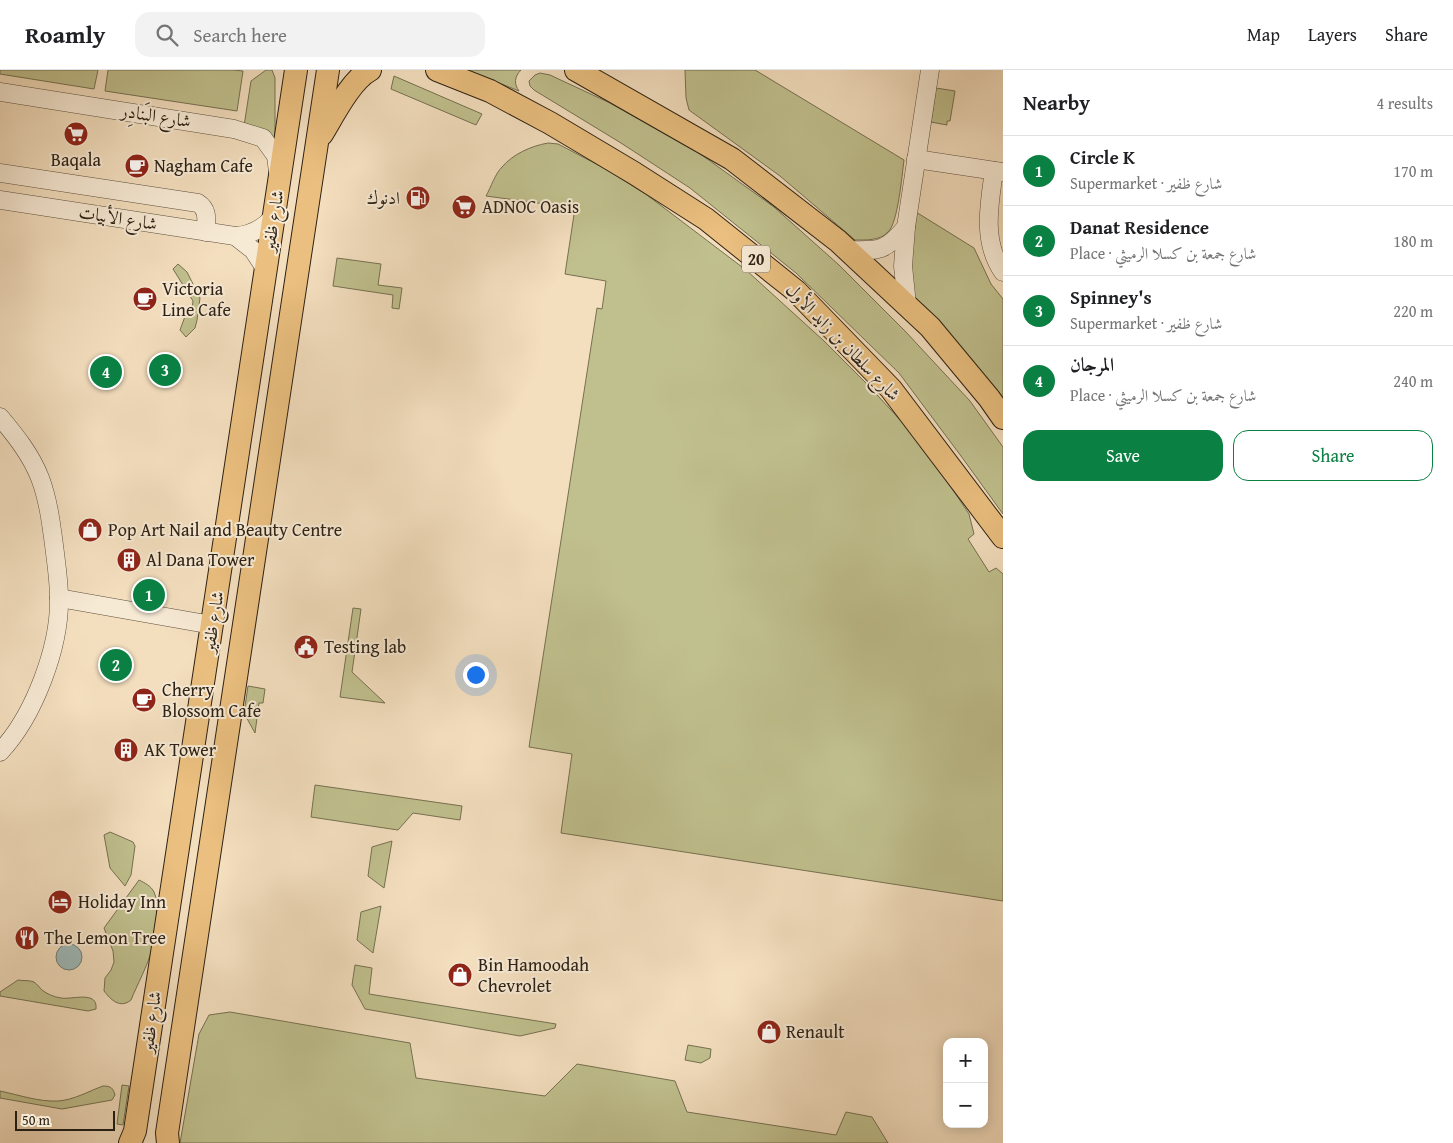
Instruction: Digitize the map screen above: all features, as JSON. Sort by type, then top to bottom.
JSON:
[{"type":"main road","points":[[278,70],[292,100]]},
{"type":"main road","name":"شارع ظفير","points":[[130,1143],[135,1132],[296,70]]},
{"type":"main road","name":"شارع ظفير","points":[[168,1143],[167,1133],[328,70]]},
{"type":"main road","points":[[316,144],[346,96],[362,75],[370,70]]},
{"type":"main road","name":"شارع سلطان بن زايد الأول","points":[[437,70],[490,91],[550,123],[634,173],[706,219],[796,291],[891,389],[1003,537]]},
{"type":"main road","points":[[576,70],[732,159],[838,241],[930,327],[990,398],[1003,418]]},
{"type":"street","points":[[907,305],[903,266],[906,227],[930,70]]},
{"type":"street","name":"شارع البَنادِر","points":[[0,92],[242,131],[263,138],[276,156],[280,182]]},
{"type":"street","points":[[916,159],[998,172],[988,209],[989,239],[1003,272]]},
{"type":"street","points":[[0,173],[198,204],[202,206],[206,213],[206,232]]},
{"type":"street","name":"شارع الأبيات","points":[[0,200],[235,236],[243,236],[263,228],[273,218]]},
{"type":"street","points":[[848,250],[884,248],[894,241],[906,227]]},
{"type":"street","points":[[235,236],[253,250],[265,268]]},
{"type":"street","points":[[0,418],[20,443],[40,477],[48,504],[59,598],[58,624],[42,680],[23,720],[0,752]]},
{"type":"street","points":[[59,598],[212,625]]},
{"type":"green space","points":[[0,70],[98,70],[94,89],[0,74]]},
{"type":"green space","points":[[108,70],[243,71],[237,111],[105,91]]},
{"type":"green space","points":[[266,70],[272,70],[275,78],[275,148],[244,126],[251,81]]},
{"type":"green space","points":[[467,70],[521,70],[516,80],[516,86],[519,91]]},
{"type":"green space","points":[[685,70],[755,70],[904,160],[897,209],[888,232],[877,238],[855,240],[780,176],[689,110],[686,98]]},
{"type":"green space","points":[[540,73],[550,75],[610,103],[699,153],[774,207],[839,265],[905,331],[970,401],[1003,447],[1003,514],[899,373],[796,273],[690,188],[534,90],[530,86],[529,81]]},
{"type":"green space","points":[[394,76],[482,114],[476,125],[391,89]]},
{"type":"green space","points":[[936,88],[955,91],[950,121],[947,121],[947,125],[931,122]]},
{"type":"green space","points":[[548,143],[558,144],[604,168],[647,195],[746,270],[824,341],[868,385],[923,445],[969,514],[974,534],[968,539],[989,572],[996,568],[1003,574],[1003,901],[561,833],[572,754],[529,747],[597,308],[602,309],[606,281],[565,274],[575,208],[486,196],[497,173],[506,162],[523,151]]},
{"type":"green space","points":[[916,212],[974,248],[991,284],[1003,299],[1003,397],[936,321],[915,302],[910,264]]},
{"type":"green space","points":[[337,258],[381,264],[378,285],[402,288],[399,309],[392,308],[393,295],[333,286]]},
{"type":"green space","points":[[178,264],[187,272],[200,298],[195,328],[186,337],[180,330],[187,311],[192,309],[193,301],[173,269]]},
{"type":"green space","points":[[353,608],[361,609],[352,672],[385,703],[340,697]]},
{"type":"green space","points":[[248,686],[265,689],[263,703],[259,703],[255,733],[244,713]]},
{"type":"green space","points":[[315,785],[462,806],[460,820],[413,813],[398,830],[311,817]]},
{"type":"green space","points":[[110,832],[133,842],[135,846],[131,875],[125,886],[110,868],[104,835]]},
{"type":"green space","points":[[392,841],[384,888],[368,876],[372,847]]},
{"type":"green space","points":[[139,880],[154,892],[157,904],[156,928],[152,949],[145,968],[131,1000],[123,1004],[113,1000],[104,991],[105,978],[114,962],[113,951],[104,928]]},
{"type":"green space","points":[[381,906],[373,953],[357,940],[361,912]]},
{"type":"green space","points":[[355,965],[372,968],[369,994],[556,1024],[555,1028],[520,1036],[365,1009],[352,985]]},
{"type":"green space","points":[[18,980],[34,982],[44,991],[56,997],[89,998],[96,1003],[96,1009],[88,1011],[0,996],[0,992]]},
{"type":"green space","points":[[230,1012],[410,1043],[416,1078],[545,1096],[577,1064],[675,1081],[687,1112],[836,1135],[846,1112],[872,1117],[888,1143],[180,1143],[199,1034],[209,1015]]},
{"type":"green space","points":[[688,1045],[711,1049],[710,1058],[701,1063],[685,1060]]},
{"type":"green space","points":[[122,1085],[129,1086],[123,1125],[117,1124]]},
{"type":"green space","points":[[103,1086],[112,1089],[115,1095],[112,1100],[62,1109],[0,1098],[0,1091],[36,1099],[58,1101],[76,1097]]},
{"type":"water","points":[[69,944],[78,948],[82,957],[78,966],[69,970],[60,966],[56,957],[60,948]]},
{"type":"place","name":"Baqala","points":[[76,134]]},
{"type":"place","name":"Nagham Cafe","points":[[137,166]]},
{"type":"place","name":"ادنوك","points":[[418,198]]},
{"type":"place","name":"ADNOC Oasis","points":[[464,207]]},
{"type":"place","name":"Victoria Line Cafe","points":[[145,299]]},
{"type":"place","name":"Spinney's","points":[[165,370]]},
{"type":"place","name":"المرجان","points":[[106,372]]},
{"type":"place","name":"Pop Art Nail and Beauty Centre","points":[[90,530]]},
{"type":"place","name":"Al Dana Tower","points":[[129,560]]},
{"type":"place","name":"Circle K","points":[[149,595]]},
{"type":"place","name":"Testing lab","points":[[306,647]]},
{"type":"place","name":"Danat Residence","points":[[116,665]]},
{"type":"place","name":"Cherry Blossom Cafe","points":[[144,700]]},
{"type":"place","name":"AK Tower","points":[[126,750]]},
{"type":"place","name":"Holiday Inn","points":[[60,902]]},
{"type":"place","name":"The Lemon Tree","points":[[27,938]]},
{"type":"place","name":"Bin Hamoodah Chevrolet","points":[[460,975]]},
{"type":"place","name":"Renault","points":[[769,1032]]}]
